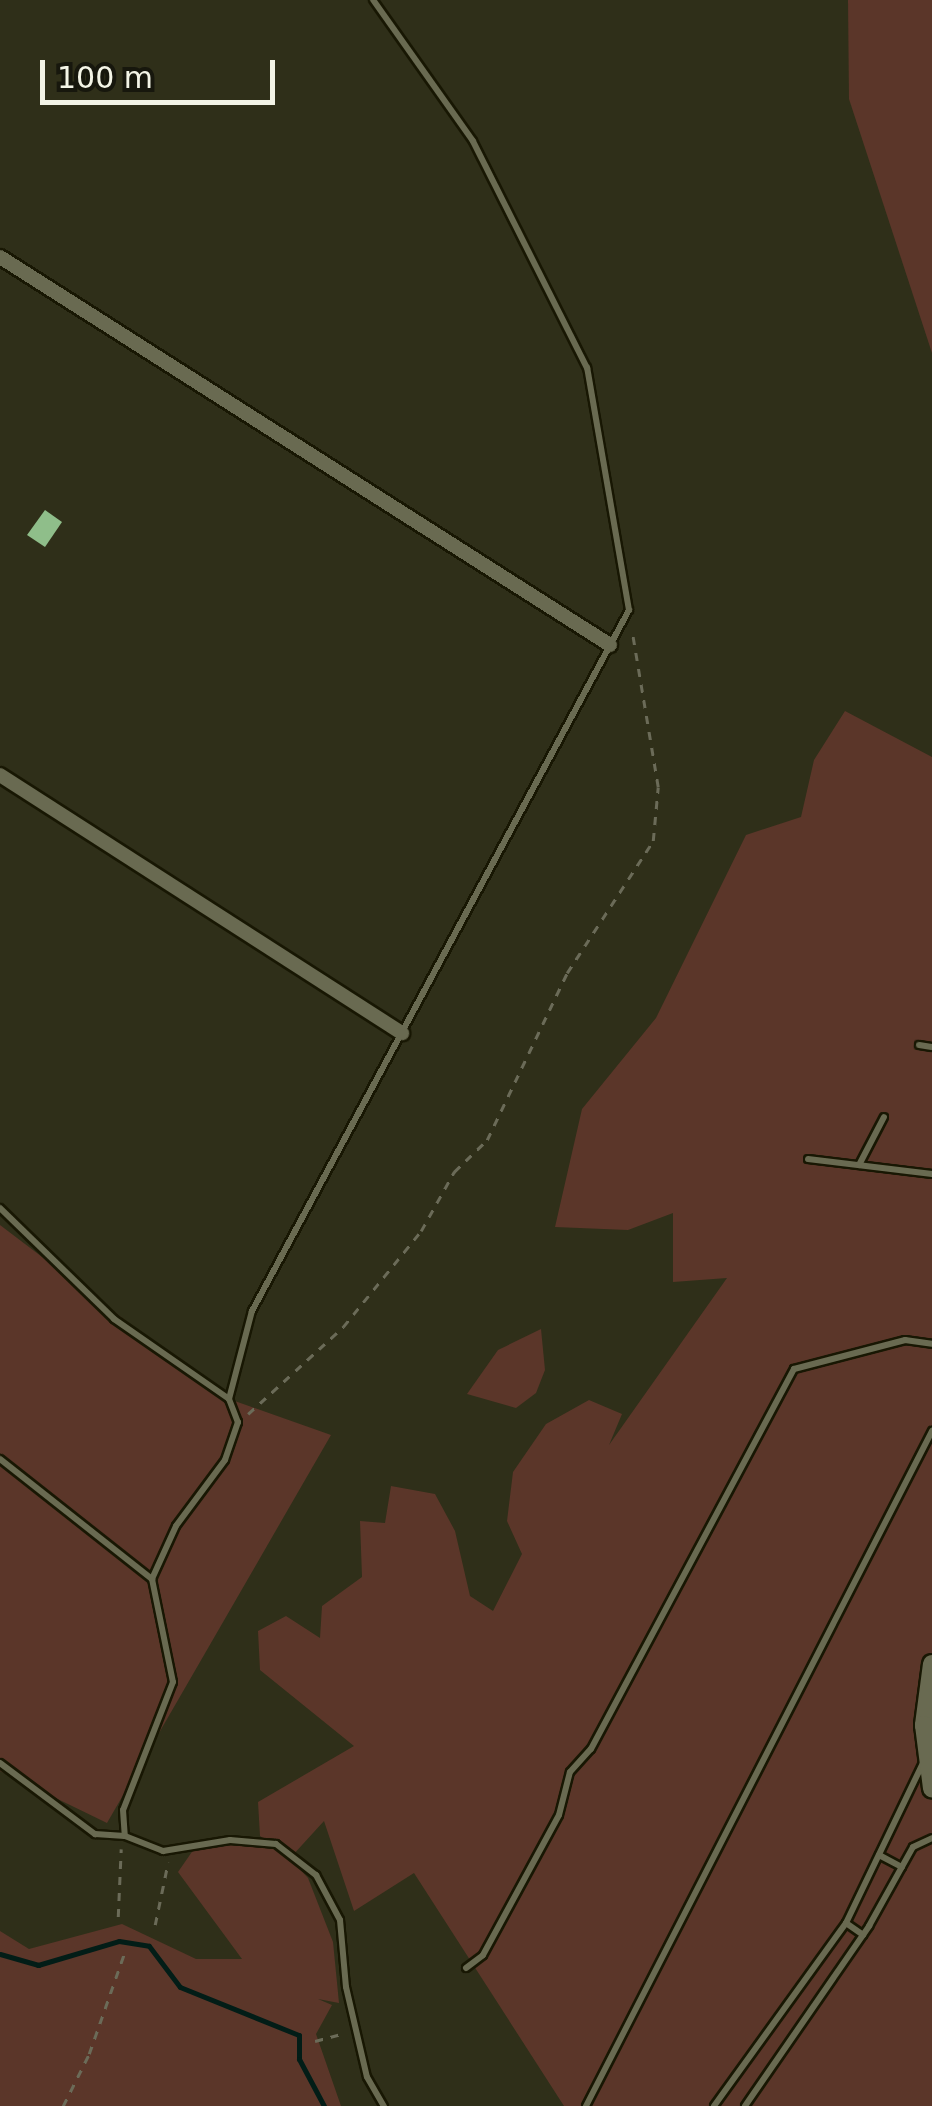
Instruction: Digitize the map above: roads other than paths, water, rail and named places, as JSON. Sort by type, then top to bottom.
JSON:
[{"type":"street","points":[[0,257],[610,645]]},
{"type":"street","points":[[0,775],[402,1033]]},
{"type":"street","points":[[932,1664],[927,1754],[932,1788]]},
{"type":"lane","points":[[229,1398],[252,1311],[629,610],[588,368],[473,141],[373,0]]},
{"type":"lane","points":[[919,1045],[932,1046]]},
{"type":"lane","points":[[859,1165],[884,1117]]},
{"type":"lane","points":[[808,1159],[932,1174]]},
{"type":"lane","points":[[0,1208],[114,1318],[229,1398],[238,1422],[226,1460],[176,1526],[152,1579],[173,1682],[123,1810],[125,1836]]},
{"type":"lane","points":[[466,1968],[483,1955],[558,1815],[570,1772],[591,1748],[794,1369],[905,1340],[932,1344]]},
{"type":"lane","points":[[586,2106],[932,1431]]},
{"type":"lane","points":[[0,1459],[152,1579]]},
{"type":"lane","points":[[714,2106],[846,1923],[927,1754]]},
{"type":"lane","points":[[0,1763],[95,1834],[125,1836],[163,1851],[230,1840],[276,1844],[316,1874],[340,1920],[367,2077],[384,2106]]},
{"type":"lane","points":[[744,2106],[863,1936],[913,1847],[932,1838]]},
{"type":"lane","points":[[879,1856],[902,1867]]},
{"type":"lane","points":[[846,1923],[863,1936]]},
{"type":"waterway","points":[[0,1954],[38,1965],[119,1941],[149,1946],[180,1987],[299,2035],[299,2059],[324,2106]]}]
